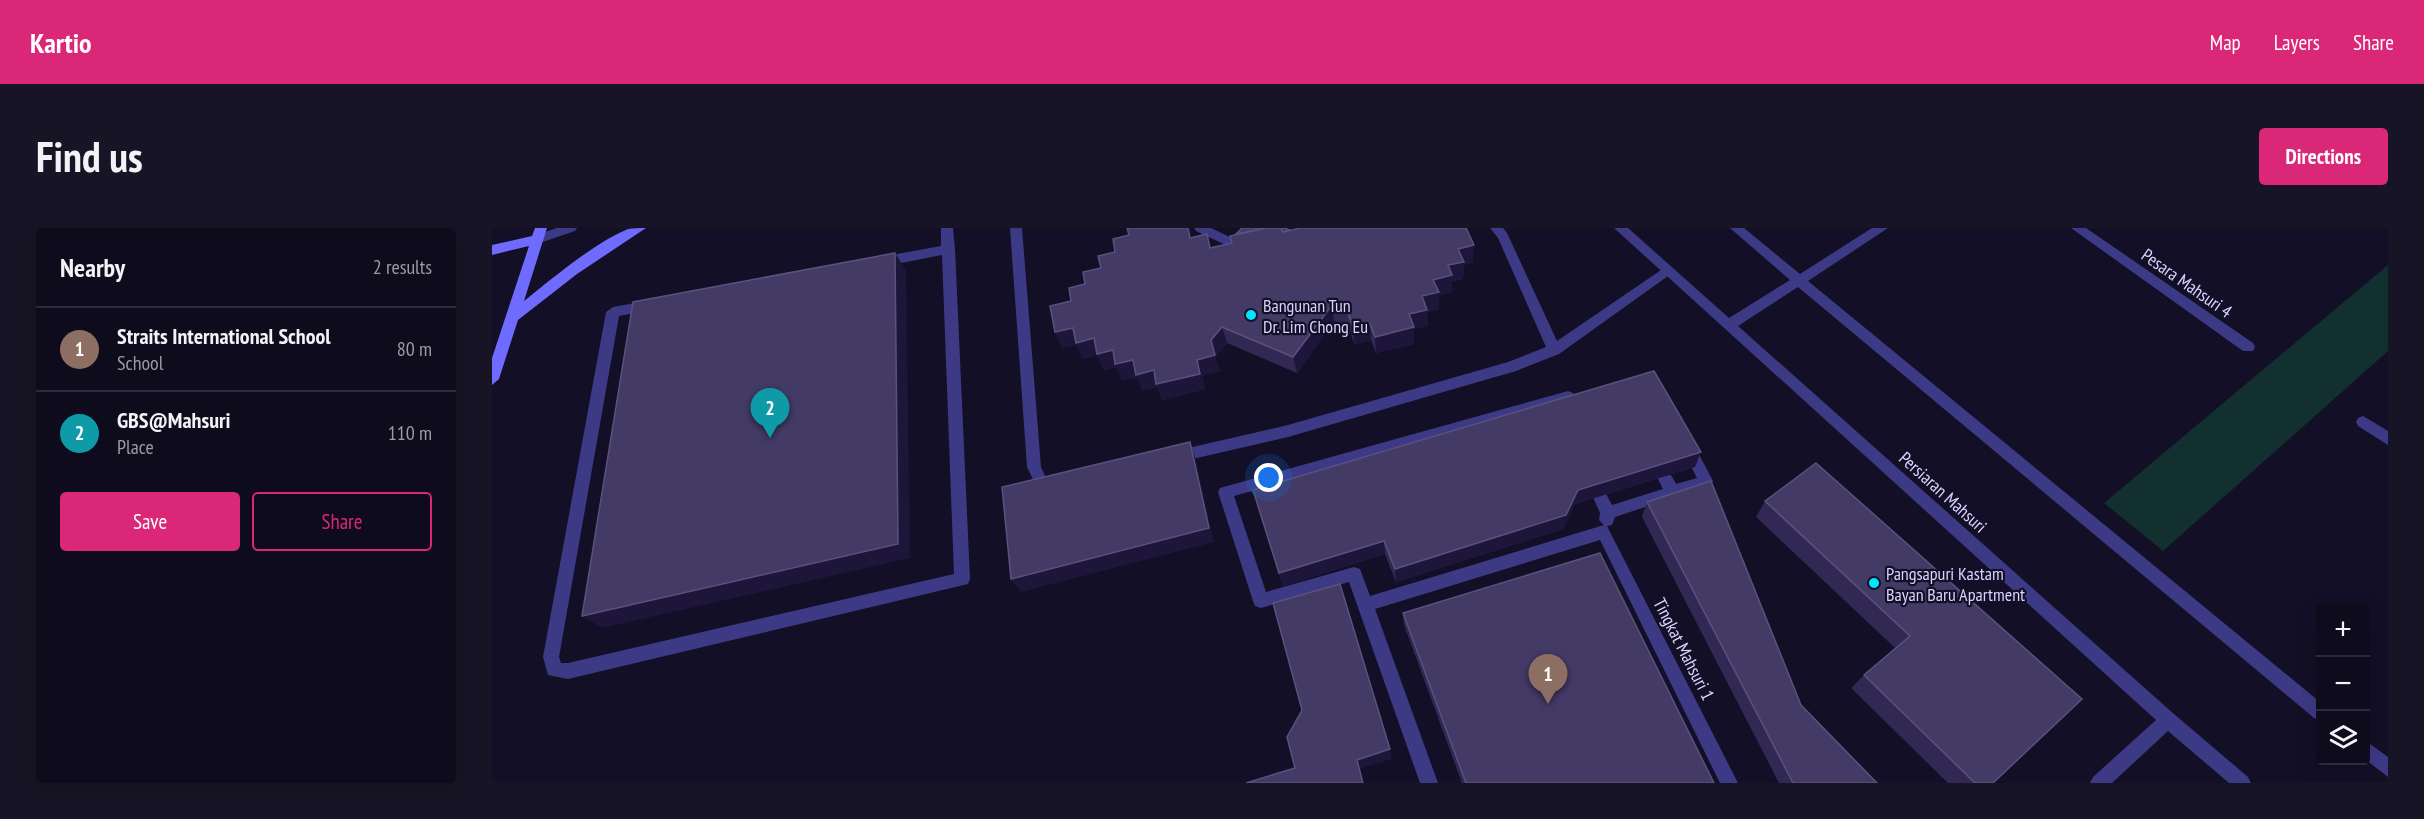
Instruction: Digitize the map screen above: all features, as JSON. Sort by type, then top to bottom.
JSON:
[{"type":"street","points":[[492,250],[539,234],[571,228]]},
{"type":"street","points":[[510,319],[568,274],[610,245],[640,228]]},
{"type":"street","points":[[660,303],[613,312],[551,657],[554,670],[567,671],[962,579],[947,228]]},
{"type":"street","points":[[1016,228],[1034,467],[1041,482],[1071,480]]},
{"type":"street","points":[[1200,228],[1234,244]]},
{"type":"street","points":[[1497,228],[1503,236],[1554,350]]},
{"type":"street","name":"Persiaran Mahsuri","points":[[1620,228],[2168,720],[2242,783]]},
{"type":"street","points":[[1736,228],[2319,711]]},
{"type":"street","points":[[1728,325],[1882,228]]},
{"type":"street","name":"Pesara Mahsuri 4","points":[[2076,228],[2248,347]]},
{"type":"street","points":[[492,379],[539,234]]},
{"type":"street","points":[[861,266],[949,249]]},
{"type":"street","points":[[1162,459],[1288,431],[1511,367],[1554,350],[1669,271]]},
{"type":"street","points":[[1429,783],[1354,574],[1261,601],[1226,492],[1581,394]]},
{"type":"street","points":[[2362,422],[2388,439]]},
{"type":"street","points":[[1608,513],[1706,481],[1680,432]]},
{"type":"street","points":[[1664,477],[1673,492]]},
{"type":"street","points":[[1365,605],[1604,532],[1608,513],[1600,497]]},
{"type":"street","name":"Tingkat Mahsuri 1","points":[[1604,532],[1729,783]]},
{"type":"street","points":[[2098,783],[2168,720]]},
{"type":"street","points":[[2370,752],[2388,768]]},
{"type":"green space","points":[[2388,265],[2388,351],[2163,551],[2104,503]]},
{"type":"building","name":"Bangunan Tun Dr. Lim Chong Eu","points":[[1127,228],[1188,228],[1190,238],[1207,234],[1210,248],[1232,243],[1230,236],[1266,228],[1281,228],[1283,232],[1301,228],[1466,228],[1474,245],[1458,249],[1464,262],[1448,265],[1452,275],[1433,280],[1439,292],[1422,296],[1427,310],[1409,314],[1414,327],[1375,337],[1370,324],[1353,328],[1347,310],[1332,305],[1293,357],[1222,327],[1211,340],[1215,355],[1197,360],[1200,374],[1156,384],[1154,370],[1136,375],[1133,360],[1115,364],[1113,350],[1097,354],[1094,338],[1076,343],[1073,328],[1055,332],[1050,306],[1071,301],[1069,288],[1085,284],[1083,272],[1101,268],[1098,256],[1115,252],[1113,239],[1129,235]]},
{"type":"building","points":[[1242,228],[1266,228],[1236,234]]},
{"type":"building","points":[[895,253],[898,544],[582,616],[633,302]]},
{"type":"building","points":[[1654,371],[1701,452],[1578,490],[1566,515],[1395,569],[1384,541],[1279,573],[1253,490]]},
{"type":"building","points":[[1190,442],[1209,528],[1011,579],[1002,487]]},
{"type":"building","name":"Pangsapuri Kastam Bayan Baru Apartment","points":[[1816,463],[2082,699],[1993,783],[1975,783],[1864,675],[1910,636],[1765,501]]},
{"type":"building","points":[[1711,481],[1801,705],[1877,783],[1793,783],[1647,502]]},
{"type":"building","points":[[1600,553],[1714,783],[1466,783],[1403,613]]},
{"type":"building","points":[[1340,584],[1390,749],[1357,760],[1363,783],[1246,783],[1295,768],[1287,737],[1302,710],[1273,603]]},
{"type":"place","name":"Bangunan Tun Dr. Lim Chong Eu","points":[[1251,315]]},
{"type":"place","name":"GBS@Mahsuri","points":[[770,438]]},
{"type":"place","name":"Pangsapuri Kastam Bayan Baru Apartment","points":[[1874,583]]},
{"type":"place","name":"Straits International School","points":[[1548,704]]}]
